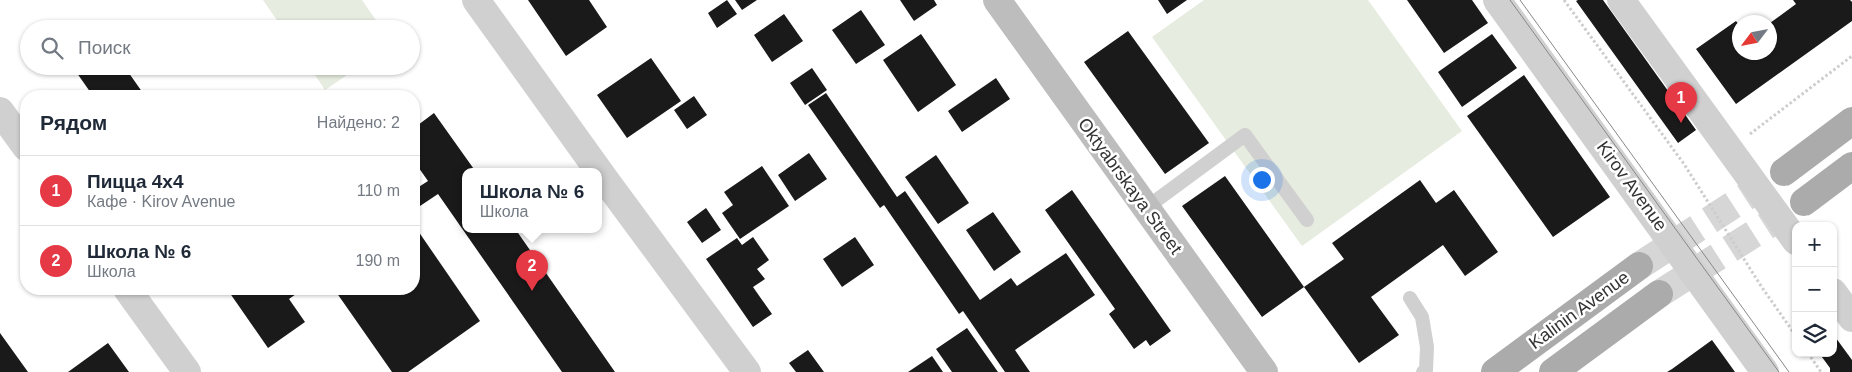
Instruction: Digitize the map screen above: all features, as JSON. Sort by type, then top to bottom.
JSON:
[{"type":"main road","name":"Oktyabrskaya Street","points":[[997,0],[1264,372]]},
{"type":"main road","points":[[1784,172],[1852,121]]},
{"type":"main road","points":[[1804,202],[1852,166]]},
{"type":"main road","name":"Kalinin Avenue","points":[[1495,372],[1639,266]]},
{"type":"main road","name":"Kalinin Avenue","points":[[1553,372],[1659,294]]},
{"type":"street","points":[[476,0],[596,168]]},
{"type":"street","name":"Kirov Avenue","points":[[1497,0],[1765,372]]},
{"type":"street","points":[[1621,0],[1792,236]]},
{"type":"street","points":[[0,111],[20,139]]},
{"type":"street","points":[[602,176],[747,372]]},
{"type":"street","points":[[131,295],[187,372]]},
{"type":"street","points":[[1837,297],[1852,318]]},
{"type":"lane","points":[[1146,208],[1245,135],[1306,220]]},
{"type":"lane","points":[[1410,298],[1422,317],[1427,347],[1426,370],[1423,372]]},
{"type":"path","points":[[1564,0],[1684,164],[1761,286],[1792,330]]},
{"type":"path","points":[[1729,149],[1852,56]]},
{"type":"path","points":[[1811,357],[1821,372]]},
{"type":"shaded area","points":[[263,0],[362,0],[376,20],[277,20]]},
{"type":"shaded area","points":[[1204,0],[1368,0],[1462,131],[1302,246],[1152,37]]},
{"type":"shaded area","points":[[315,75],[347,75],[325,90]]},
{"type":"building","points":[[528,0],[589,0],[607,27],[566,56]]},
{"type":"building","points":[[727,0],[737,14],[717,28],[708,13]]},
{"type":"building","points":[[735,0],[757,0],[742,10]]},
{"type":"building","points":[[900,0],[934,0],[937,5],[914,21]]},
{"type":"building","points":[[1158,0],[1187,0],[1167,14]]},
{"type":"building","points":[[1407,0],[1472,0],[1488,23],[1444,53]]},
{"type":"building","points":[[1603,0],[1696,130],[1678,143],[1576,1]]},
{"type":"building","points":[[1793,0],[1850,0],[1852,2],[1852,21],[1736,104],[1696,49],[1732,24],[1732,60],[1777,60],[1777,18],[1796,4]]},
{"type":"building","points":[[861,10],[885,45],[856,64],[832,30]]},
{"type":"building","points":[[784,14],[803,41],[772,62],[754,35]]},
{"type":"building","points":[[1128,31],[1209,143],[1165,174],[1084,62]]},
{"type":"building","points":[[921,34],[956,85],[918,112],[883,60]]},
{"type":"building","points":[[1492,34],[1517,68],[1462,107],[1438,72]]},
{"type":"building","points":[[651,58],[681,101],[627,138],[597,95]]},
{"type":"building","points":[[812,68],[827,90],[805,105],[790,83]]},
{"type":"building","points":[[78,75],[130,75],[141,90],[89,90]]},
{"type":"building","points":[[1524,75],[1610,197],[1553,237],[1467,116]]},
{"type":"building","points":[[996,78],[1010,99],[962,132],[948,111]]},
{"type":"building","points":[[826,93],[897,197],[905,191],[980,300],[1011,278],[1017,286],[1066,253],[1095,295],[1015,350],[1030,372],[1005,372],[963,311],[959,314],[884,205],[880,208],[808,105]]},
{"type":"building","points":[[694,96],[707,115],[687,129],[674,110]]},
{"type":"building","points":[[434,113],[473,168],[462,168],[462,228],[438,194],[420,206],[420,186],[428,181],[420,170],[420,124]]},
{"type":"building","points":[[809,153],[827,179],[795,201],[778,175]]},
{"type":"building","points":[[936,155],[969,203],[938,224],[905,177]]},
{"type":"building","points":[[762,166],[789,206],[740,239],[722,213],[733,205],[724,192]]},
{"type":"building","points":[[1225,176],[1304,287],[1262,317],[1182,206]]},
{"type":"building","points":[[1420,180],[1436,203],[1454,190],[1498,252],[1465,276],[1443,245],[1371,297],[1399,335],[1359,363],[1304,287],[1344,259],[1332,243]]},
{"type":"building","points":[[1072,190],[1171,331],[1150,346],[1146,340],[1134,349],[1109,314],[1115,309],[1045,210]]},
{"type":"building","points":[[706,208],[721,230],[702,243],[687,222]]},
{"type":"building","points":[[993,212],[1021,252],[994,271],[966,230]]},
{"type":"building","points":[[465,233],[518,233],[615,372],[562,372]]},
{"type":"building","points":[[420,234],[480,321],[408,372],[392,372],[338,295],[420,295]]},
{"type":"building","points":[[753,237],[769,260],[757,269],[765,279],[753,287],[772,314],[753,327],[706,259],[737,238],[742,245]]},
{"type":"building","points":[[855,237],[874,265],[842,287],[823,259]]},
{"type":"building","points":[[231,295],[295,295],[289,299],[305,322],[268,348]]},
{"type":"building","points":[[967,328],[998,372],[952,372],[936,349]]},
{"type":"building","points":[[0,333],[28,372],[0,372]]},
{"type":"building","points":[[1837,339],[1852,360],[1852,372],[1830,372],[1830,368],[1822,357],[1837,357]]},
{"type":"building","points":[[1712,340],[1735,372],[1667,372],[1672,369]]},
{"type":"building","points":[[108,343],[129,372],[68,372]]},
{"type":"building","points":[[808,350],[824,372],[796,372],[789,363]]},
{"type":"building","points":[[932,356],[943,372],[908,372]]},
{"type":"tunnel","points":[[1639,266],[1784,172]]},
{"type":"tunnel","points":[[1659,294],[1804,202]]},
{"type":"tram line","points":[[1510,0],[1779,372]]},
{"type":"tram line","points":[[1520,0],[1789,372]]},
{"type":"place","name":"Пицца 4x4","points":[[1681,123]]},
{"type":"place","name":"Школа № 6","points":[[532,291]]}]
